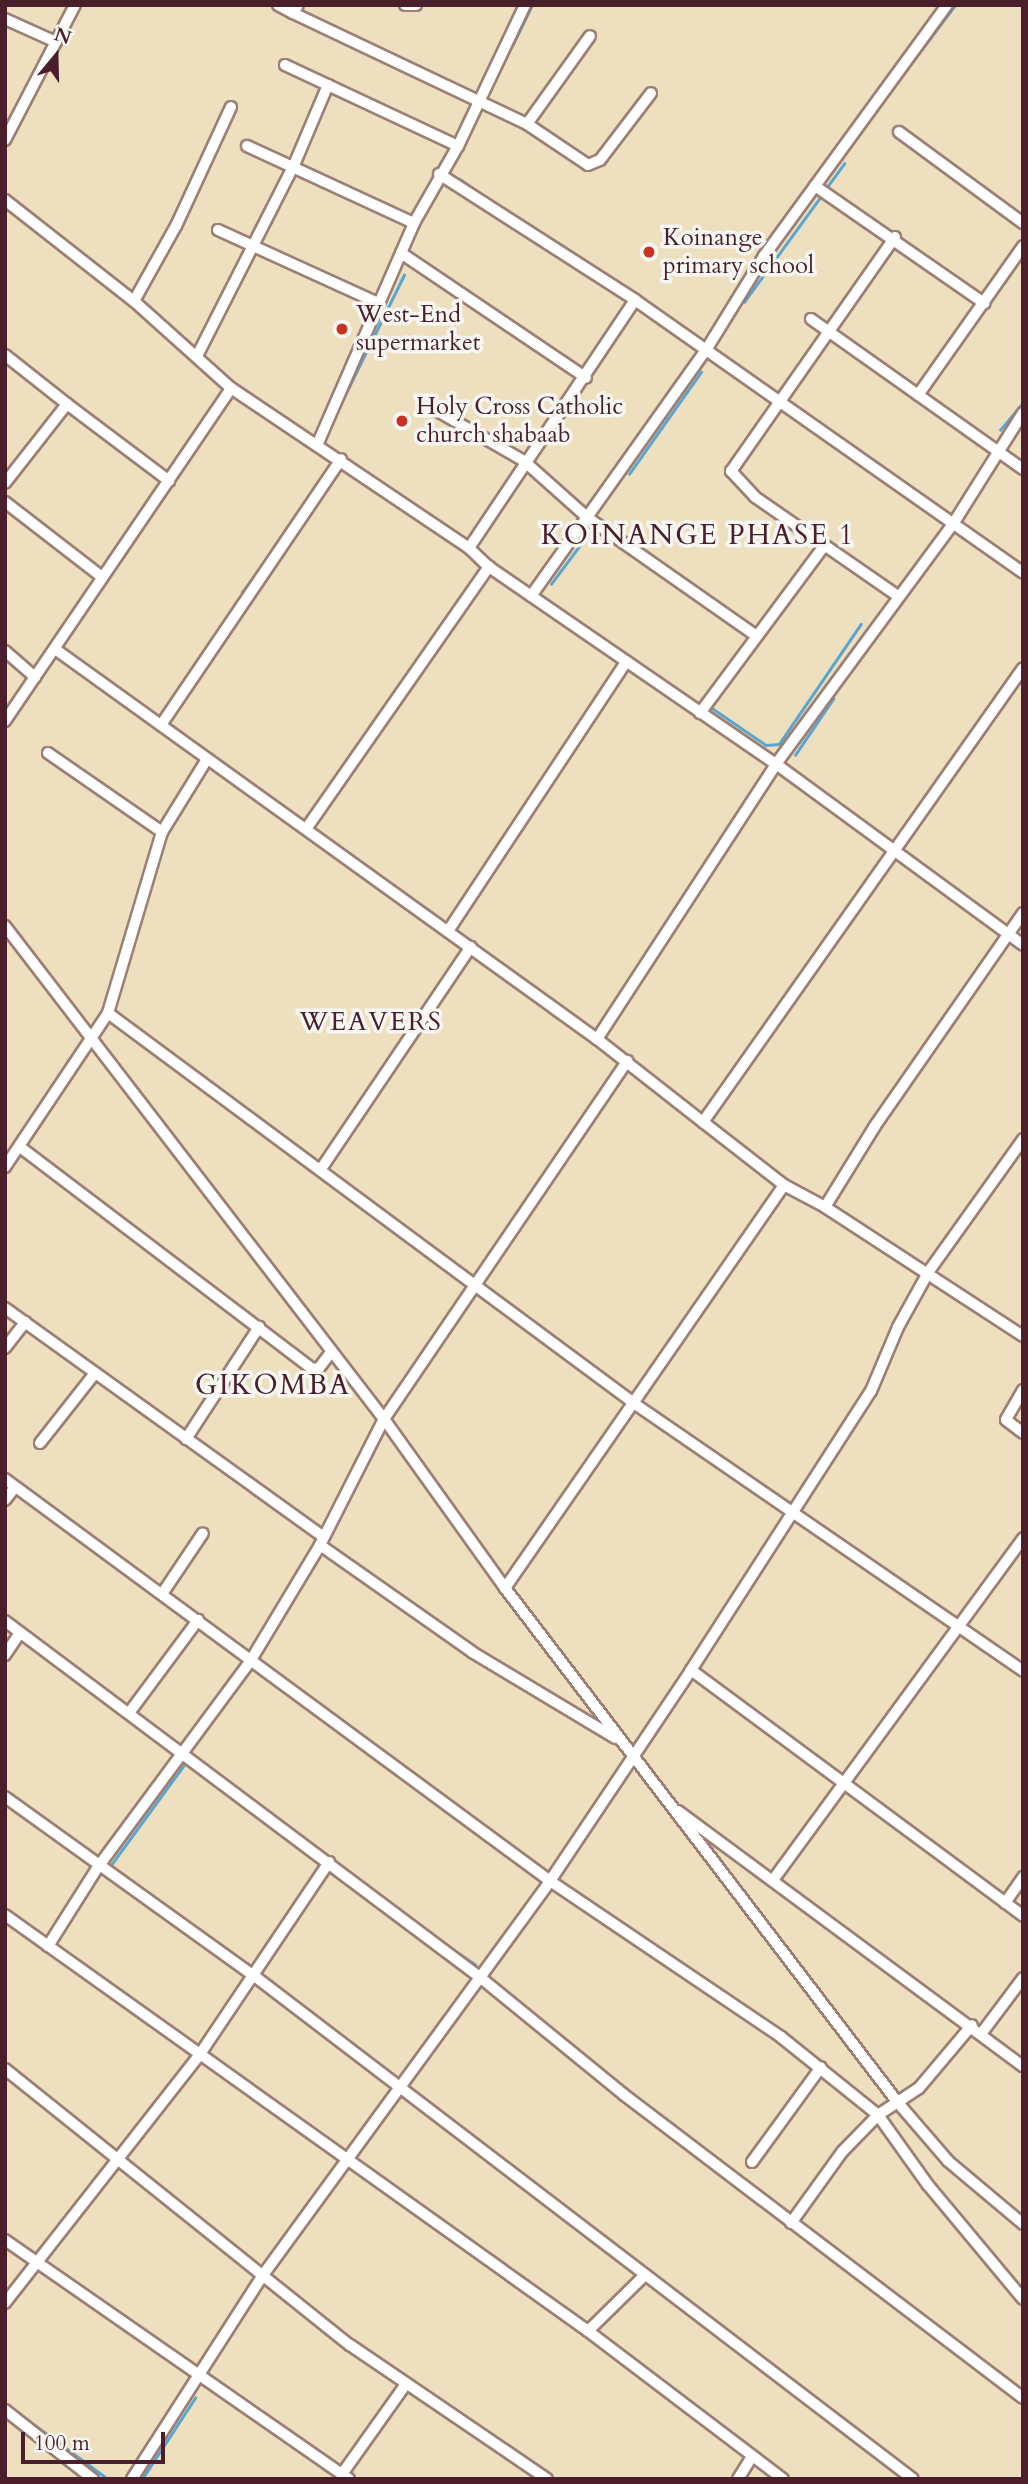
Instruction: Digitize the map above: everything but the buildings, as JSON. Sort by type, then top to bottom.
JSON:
[{"type":"street","points":[[5,140],[75,5]]},
{"type":"street","points":[[278,5],[296,9],[527,124],[592,165],[600,160],[651,93]]},
{"type":"street","points":[[405,5],[416,5]]},
{"type":"street","points":[[318,443],[414,223],[439,174],[458,146],[525,5]]},
{"type":"street","points":[[531,596],[705,350],[764,256],[947,5]]},
{"type":"street","points":[[5,19],[56,42]]},
{"type":"street","points":[[527,124],[590,36]]},
{"type":"street","points":[[285,65],[458,146]]},
{"type":"street","points":[[197,356],[294,165],[328,85]]},
{"type":"street","points":[[134,301],[176,226],[231,107]]},
{"type":"street","points":[[5,110],[17,116]]},
{"type":"street","points":[[899,132],[1023,223]]},
{"type":"street","points":[[247,146],[294,165],[414,223]]},
{"type":"street","points":[[439,174],[635,300],[1023,573]]},
{"type":"street","points":[[815,186],[894,237],[984,303]]},
{"type":"street","points":[[5,200],[134,301],[231,388],[318,443],[469,548],[531,596],[894,848],[1023,945]]},
{"type":"street","points":[[218,230],[378,303]]},
{"type":"street","points":[[894,237],[828,331],[783,403],[731,471],[755,497],[898,596]]},
{"type":"street","points":[[918,395],[1023,246]]},
{"type":"street","points":[[401,253],[586,378]]},
{"type":"street","points":[[469,548],[524,461],[586,378],[635,300]]},
{"type":"street","points":[[811,318],[1023,469]]},
{"type":"street","points":[[5,355],[169,481]]},
{"type":"street","points":[[5,722],[231,388]]},
{"type":"street","points":[[5,483],[67,404]]},
{"type":"street","points":[[434,409],[524,461],[588,518],[755,635]]},
{"type":"street","points":[[597,1039],[776,764],[953,524],[1023,413]]},
{"type":"street","points":[[160,724],[341,459]]},
{"type":"street","points":[[5,502],[102,577]]},
{"type":"street","points":[[700,713],[755,635],[824,546]]},
{"type":"street","points":[[306,829],[489,566]]},
{"type":"street","points":[[55,649],[597,1039],[784,1185],[825,1206],[929,1271],[1023,1336]]},
{"type":"street","points":[[5,651],[35,677]]},
{"type":"street","points":[[448,931],[626,663]]},
{"type":"street","points":[[703,1122],[759,1049],[894,848],[1023,668]]},
{"type":"street","points":[[48,753],[162,832]]},
{"type":"street","points":[[5,1167],[95,1038],[108,1013],[162,832],[207,759]]},
{"type":"street","points":[[825,1206],[1023,913]]},
{"type":"street","points":[[5,926],[95,1038],[384,1419],[505,1588],[632,1757],[899,2104],[948,2161],[1023,2224]]},
{"type":"street","points":[[321,1169],[471,947]]},
{"type":"street","points":[[108,1013],[635,1404],[1023,1671]]},
{"type":"street","points":[[48,1946],[98,1867],[251,1660],[321,1540],[384,1419],[474,1283],[569,1153],[626,1061]]},
{"type":"street","points":[[132,2479],[262,2275],[550,1881],[691,1670],[794,1513],[879,1376],[898,1327],[929,1271],[1023,1139]]},
{"type":"street","points":[[20,1147],[315,1370],[332,1351]]},
{"type":"street","points":[[505,1588],[635,1404],[784,1185]]},
{"type":"street","points":[[5,1308],[472,1652],[621,1742]]},
{"type":"street","points":[[5,1348],[25,1322]]},
{"type":"street","points":[[186,1439],[259,1327]]},
{"type":"street","points":[[40,1443],[94,1373]]},
{"type":"street","points":[[1023,1390],[1006,1420],[1023,1433]]},
{"type":"street","points":[[5,1479],[550,1881],[821,2067],[878,2115],[928,2185],[1023,2299]]},
{"type":"street","points":[[5,1500],[15,1487]]},
{"type":"street","points":[[162,1594],[203,1532]]},
{"type":"street","points":[[774,1881],[1023,1538]]},
{"type":"street","points":[[129,1713],[198,1620]]},
{"type":"street","points":[[5,1621],[481,1978],[791,2223],[1023,2398]]},
{"type":"street","points":[[5,1655],[20,1633]]},
{"type":"street","points":[[691,1670],[843,1787],[1023,1916]]},
{"type":"street","points":[[5,1797],[98,1867],[253,1975],[913,2479]]},
{"type":"street","points":[[667,1803],[972,2025],[1023,2066]]},
{"type":"street","points":[[5,2303],[198,2057],[329,1862]]},
{"type":"street","points":[[1005,1903],[1023,1877]]},
{"type":"street","points":[[5,1915],[198,2057],[346,2157],[588,2331],[783,2479]]},
{"type":"street","points":[[981,2034],[1023,1978]]},
{"type":"street","points":[[791,2223],[842,2152],[878,2115],[899,2104],[955,2049],[972,2025]]},
{"type":"street","points":[[752,2162],[821,2067]]},
{"type":"street","points":[[5,2069],[262,2275],[406,2384],[547,2479]]},
{"type":"street","points":[[5,2240],[200,2372],[345,2476],[406,2384]]},
{"type":"street","points":[[588,2331],[645,2275]]},
{"type":"street","points":[[5,2410],[93,2479]]},
{"type":"street","points":[[738,2479],[752,2457]]},
{"type":"waterway","points":[[512,46],[532,5]]},
{"type":"waterway","points":[[892,89],[955,5]]},
{"type":"waterway","points":[[827,187],[844,164]]},
{"type":"waterway","points":[[460,179],[501,208]]},
{"type":"waterway","points":[[744,302],[821,196]]},
{"type":"waterway","points":[[339,407],[404,275]]},
{"type":"waterway","points":[[629,474],[701,372]]},
{"type":"waterway","points":[[1000,430],[1023,403]]},
{"type":"waterway","points":[[551,584],[589,533]]},
{"type":"waterway","points":[[242,592],[264,564]]},
{"type":"waterway","points":[[712,708],[766,745],[779,744],[861,624]]},
{"type":"waterway","points":[[795,755],[833,699]]},
{"type":"waterway","points":[[111,1551],[145,1576]]},
{"type":"waterway","points":[[111,1865],[184,1765]]},
{"type":"waterway","points":[[964,1865],[1002,1894]]},
{"type":"waterway","points":[[1010,1899],[1023,1909]]},
{"type":"waterway","points":[[442,1942],[475,1964]]},
{"type":"waterway","points":[[142,2479],[195,2398]]},
{"type":"waterway","points":[[5,2403],[108,2479]]},
{"type":"waterway","points":[[5,2417],[22,2430]]},
{"type":"waterway","points":[[125,2479],[133,2467]]},
{"type":"place","name":"Koinange primary school","points":[[649,252]]},
{"type":"place","name":"West-End supermarket","points":[[342,329]]},
{"type":"place","name":"Holy Cross Catholic church shabaab","points":[[402,421]]},
{"type":"district","name":"KOINANGE PHASE 1","points":[[698,535]]},
{"type":"district","name":"WEAVERS","points":[[371,1022]]},
{"type":"district","name":"GIKOMBA","points":[[273,1385]]}]
